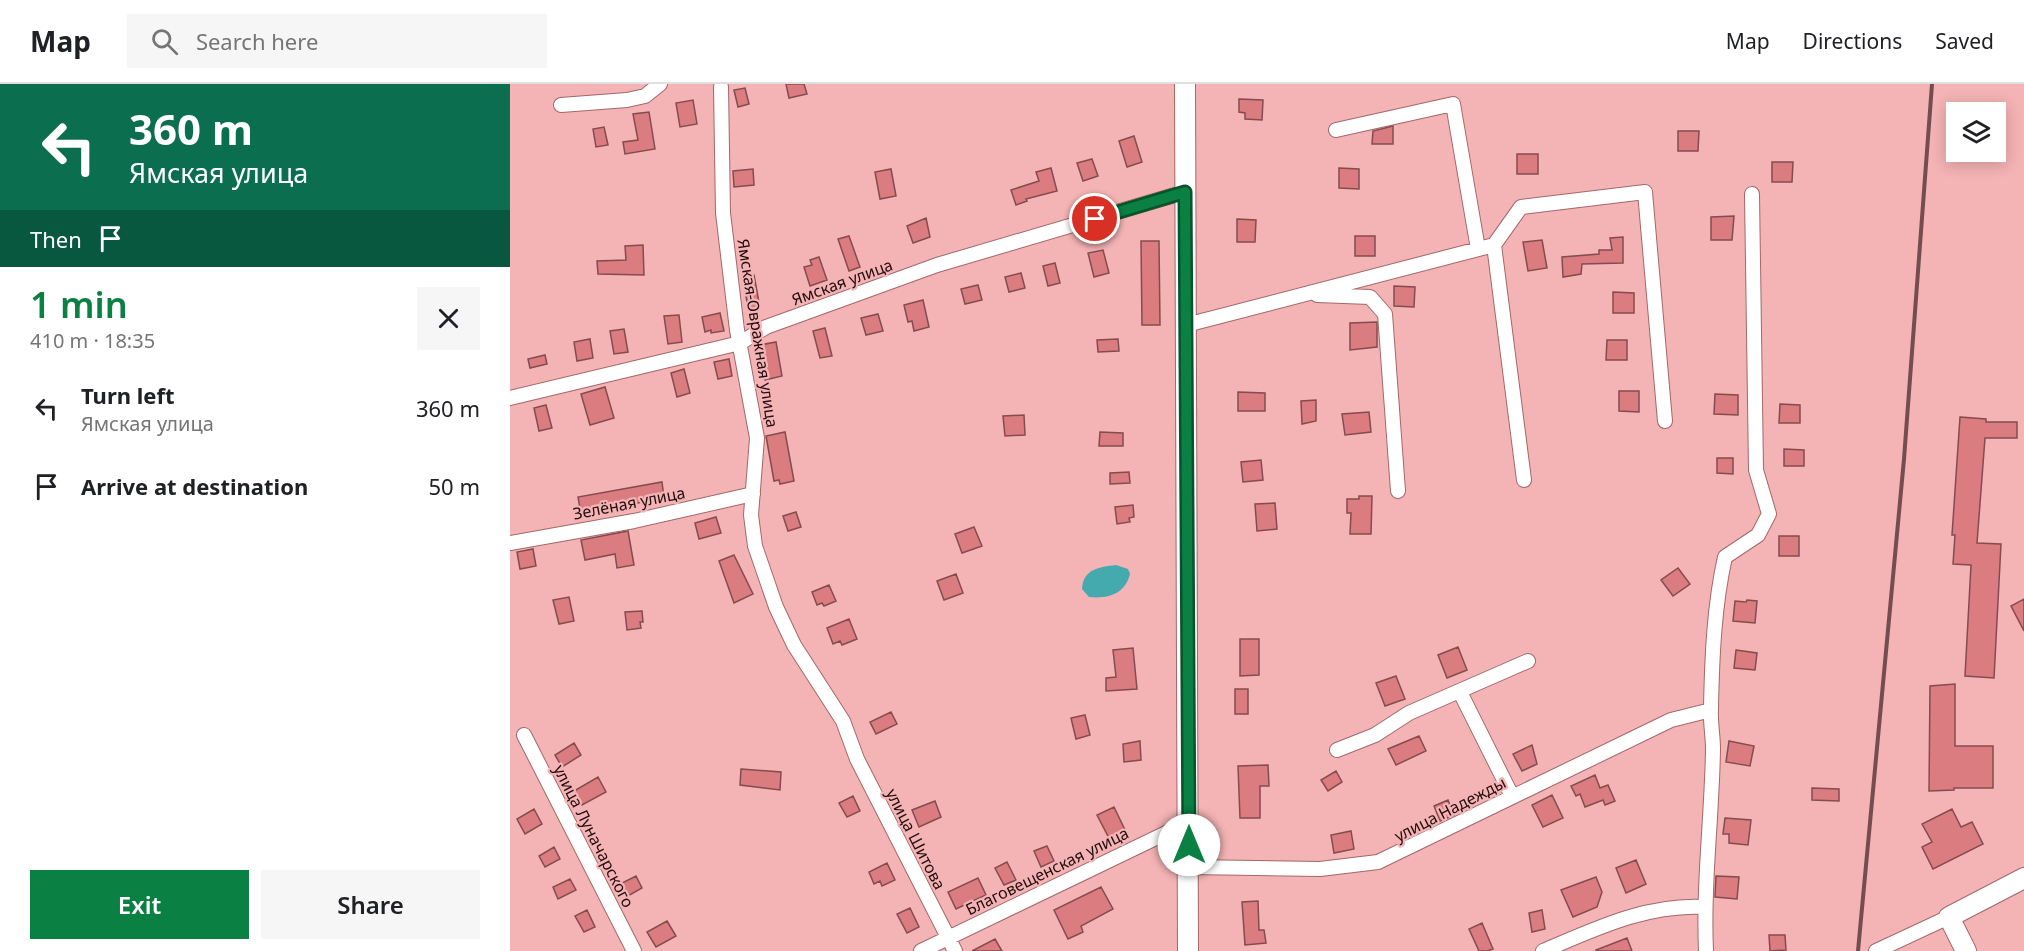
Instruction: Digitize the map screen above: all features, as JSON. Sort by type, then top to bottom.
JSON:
[{"type":"street","points":[[561,105],[627,100],[645,96],[660,84]]},
{"type":"street","points":[[1185,84],[1188,951]]},
{"type":"street","name":"Ямская-Овражная улица","points":[[725,85],[723,213],[740,343],[757,438],[751,515],[755,546],[776,607],[794,645],[830,699],[851,741]]},
{"type":"street","points":[[1336,130],[1453,104],[1478,249]]},
{"type":"street","name":"Ямская улица","points":[[510,398],[740,343],[766,327],[937,265],[1185,192]]},
{"type":"street","points":[[1186,325],[1494,245],[1521,207],[1645,192],[1665,422]]},
{"type":"street","points":[[1706,951],[1704,907],[1713,746],[1710,710],[1717,592],[1725,557],[1758,535],[1769,514],[1756,470],[1752,194]]},
{"type":"street","points":[[1494,245],[1524,480]]},
{"type":"street","points":[[1304,294],[1370,297],[1385,314],[1398,491]]},
{"type":"street","name":"Зелёная улица","points":[[510,543],[634,521],[753,494]]},
{"type":"street","points":[[1337,750],[1375,735],[1409,713],[1528,661]]},
{"type":"street","points":[[1460,692],[1512,796]]},
{"type":"street","name":"улица Надежды","points":[[1189,867],[1320,869],[1378,862],[1671,720],[1710,710]]},
{"type":"street","name":"улица Луначарского","points":[[524,735],[634,951]]},
{"type":"street","name":"улица Шитова","points":[[851,741],[857,759],[955,951]]},
{"type":"street","name":"Благовещенская улица","points":[[921,951],[1189,822]]},
{"type":"street","points":[[1876,951],[2024,878]]},
{"type":"street","points":[[1543,951],[1620,918],[1683,906],[1704,907]]},
{"type":"street","points":[[1949,917],[1966,951]]},
{"type":"water","points":[[1116,565],[1128,569],[1130,574],[1128,581],[1120,591],[1109,596],[1089,597],[1082,589],[1085,577],[1098,568]]},
{"type":"building","points":[[786,84],[804,84],[807,94],[789,98]]},
{"type":"building","points":[[745,88],[749,104],[738,107],[734,90]]},
{"type":"building","points":[[1239,99],[1263,100],[1262,120],[1245,119],[1245,113],[1239,112]]},
{"type":"building","points":[[693,100],[697,124],[680,127],[676,103]]},
{"type":"building","points":[[649,112],[655,149],[625,154],[623,142],[638,140],[633,114]]},
{"type":"building","points":[[1393,126],[1393,144],[1372,144],[1373,131]]},
{"type":"building","points":[[604,127],[608,145],[596,147],[593,129]]},
{"type":"building","points":[[1678,131],[1699,131],[1698,151],[1678,151]]},
{"type":"building","points":[[1134,136],[1142,162],[1127,167],[1119,141]]},
{"type":"building","points":[[1517,154],[1538,154],[1538,174],[1517,174]]},
{"type":"building","points":[[1092,159],[1098,176],[1083,181],[1077,163]]},
{"type":"building","points":[[1772,162],[1793,162],[1792,182],[1772,182]]},
{"type":"building","points":[[1051,168],[1057,191],[1026,199],[1027,201],[1016,205],[1011,190],[1039,181],[1036,172]]},
{"type":"building","points":[[1339,168],[1359,169],[1359,189],[1339,188]]},
{"type":"building","points":[[753,169],[754,185],[734,187],[733,171]]},
{"type":"building","points":[[891,169],[896,196],[880,199],[875,172]]},
{"type":"building","points":[[1734,216],[1732,240],[1711,240],[1711,217]]},
{"type":"building","points":[[926,218],[930,237],[913,243],[907,226]]},
{"type":"building","points":[[1237,219],[1256,220],[1255,242],[1237,242]]},
{"type":"building","points":[[849,236],[860,267],[849,271],[838,239]]},
{"type":"building","points":[[1355,236],[1375,236],[1375,256],[1355,256]]},
{"type":"building","points":[[1623,237],[1623,263],[1582,264],[1581,274],[1563,277],[1562,257],[1599,254],[1599,250],[1612,250],[1610,238]]},
{"type":"building","points":[[1542,240],[1547,268],[1528,271],[1523,242]]},
{"type":"building","points":[[1141,241],[1159,241],[1160,325],[1142,325]]},
{"type":"building","points":[[643,245],[644,275],[598,274],[597,261],[626,260],[625,246]]},
{"type":"building","points":[[1103,250],[1109,273],[1094,277],[1088,253]]},
{"type":"building","points":[[819,257],[827,280],[810,286],[804,267],[812,265],[810,260]]},
{"type":"building","points":[[1055,263],[1060,283],[1048,286],[1043,266]]},
{"type":"building","points":[[1021,273],[1025,288],[1009,292],[1005,277]]},
{"type":"building","points":[[754,275],[760,308],[749,311],[742,277]]},
{"type":"building","points":[[978,285],[982,300],[965,304],[961,289]]},
{"type":"building","points":[[1394,286],[1415,287],[1414,307],[1394,306]]},
{"type":"building","points":[[1613,292],[1634,293],[1634,313],[1613,313]]},
{"type":"building","points":[[923,300],[929,327],[914,331],[912,321],[908,322],[904,305]]},
{"type":"building","points":[[720,313],[724,331],[705,332],[702,317]]},
{"type":"building","points":[[878,314],[883,331],[866,335],[861,318]]},
{"type":"building","points":[[679,315],[682,342],[668,344],[664,316]]},
{"type":"building","points":[[1377,322],[1377,347],[1350,350],[1350,323]]},
{"type":"building","points":[[825,328],[832,356],[820,358],[813,331]]},
{"type":"building","points":[[624,329],[628,352],[614,354],[610,331]]},
{"type":"building","points":[[590,339],[593,358],[577,361],[574,342]]},
{"type":"building","points":[[1118,339],[1119,351],[1098,352],[1097,340]]},
{"type":"building","points":[[1607,340],[1627,340],[1627,360],[1606,360]]},
{"type":"building","points":[[776,342],[782,376],[765,380],[760,345]]},
{"type":"building","points":[[545,355],[547,364],[530,368],[528,359]]},
{"type":"building","points":[[729,359],[732,376],[718,379],[714,362]]},
{"type":"building","points":[[684,369],[690,393],[677,397],[671,373]]},
{"type":"building","points":[[605,387],[614,418],[590,425],[581,394]]},
{"type":"building","points":[[1619,391],[1639,391],[1639,412],[1619,411]]},
{"type":"building","points":[[1238,392],[1265,393],[1265,411],[1238,411]]},
{"type":"building","points":[[1715,394],[1738,395],[1738,415],[1714,414]]},
{"type":"building","points":[[1316,400],[1316,421],[1302,424],[1301,401]]},
{"type":"building","points":[[1780,404],[1800,405],[1800,423],[1779,423]]},
{"type":"building","points":[[546,405],[552,428],[539,431],[534,408]]},
{"type":"building","points":[[1369,412],[1371,432],[1345,435],[1342,414]]},
{"type":"building","points":[[1024,415],[1025,435],[1005,436],[1003,416]]},
{"type":"building","points":[[1960,417],[1986,419],[1986,422],[2017,422],[2017,438],[1985,438],[1977,543],[2001,544],[1994,678],[1965,676],[1971,565],[1953,564],[1955,535],[1952,535]]},
{"type":"building","points":[[785,432],[794,481],[780,484],[779,480],[774,481],[766,436]]},
{"type":"building","points":[[1100,432],[1123,433],[1123,446],[1099,446]]},
{"type":"building","points":[[1784,449],[1804,450],[1804,466],[1784,466]]},
{"type":"building","points":[[1717,458],[1733,458],[1733,474],[1717,473]]},
{"type":"building","points":[[1261,460],[1263,480],[1243,482],[1241,462]]},
{"type":"building","points":[[1129,472],[1130,483],[1110,484],[1110,473]]},
{"type":"building","points":[[662,482],[664,498],[581,514],[578,497]]},
{"type":"building","points":[[1359,496],[1372,496],[1371,534],[1350,534],[1351,513],[1347,513],[1347,499],[1359,499]]},
{"type":"building","points":[[1275,503],[1277,529],[1257,531],[1255,504]]},
{"type":"building","points":[[1133,505],[1134,517],[1129,518],[1130,522],[1117,524],[1115,507]]},
{"type":"building","points":[[796,512],[801,527],[788,531],[783,516]]},
{"type":"building","points":[[716,517],[721,533],[699,539],[695,523]]},
{"type":"building","points":[[974,527],[982,546],[962,553],[955,534]]},
{"type":"building","points":[[628,531],[634,565],[617,568],[615,554],[585,560],[581,540]]},
{"type":"building","points":[[1779,536],[1799,536],[1799,556],[1779,556]]},
{"type":"building","points":[[533,549],[536,566],[520,569],[517,552]]},
{"type":"building","points":[[734,555],[753,594],[734,603],[719,561]]},
{"type":"building","points":[[1678,568],[1690,584],[1673,596],[1661,580]]},
{"type":"building","points":[[956,574],[963,593],[944,600],[937,581]]},
{"type":"building","points":[[829,585],[836,601],[824,606],[822,603],[817,605],[812,592]]},
{"type":"building","points":[[569,597],[574,621],[559,624],[553,600]]},
{"type":"building","points":[[2024,599],[2024,631],[2011,606]]},
{"type":"building","points":[[1747,600],[1757,601],[1755,623],[1733,621],[1735,601],[1746,602]]},
{"type":"building","points":[[642,611],[641,628],[627,630],[625,612]]},
{"type":"building","points":[[849,619],[857,639],[842,645],[840,641],[833,644],[827,628]]},
{"type":"building","points":[[1240,639],[1259,639],[1259,675],[1240,676]]},
{"type":"building","points":[[1458,647],[1467,670],[1447,678],[1438,655]]},
{"type":"building","points":[[1133,648],[1137,689],[1106,691],[1106,678],[1116,677],[1113,650]]},
{"type":"building","points":[[1736,650],[1757,653],[1755,670],[1734,668]]},
{"type":"building","points":[[1396,676],[1405,699],[1385,706],[1376,683]]},
{"type":"building","points":[[1955,684],[1955,746],[1993,746],[1993,788],[1954,788],[1954,790],[1929,791],[1930,686]]},
{"type":"building","points":[[1235,689],[1248,689],[1248,714],[1235,714]]},
{"type":"building","points":[[891,712],[897,724],[876,734],[870,722]]},
{"type":"building","points":[[1085,715],[1090,735],[1076,739],[1071,718]]},
{"type":"building","points":[[1419,736],[1426,751],[1396,765],[1388,749]]},
{"type":"building","points":[[1140,741],[1141,760],[1124,762],[1123,744]]},
{"type":"building","points":[[1729,741],[1754,746],[1750,766],[1726,762]]},
{"type":"building","points":[[574,743],[581,755],[562,767],[555,755]]},
{"type":"building","points":[[1532,745],[1537,764],[1522,771],[1513,754]]},
{"type":"building","points":[[1268,765],[1269,786],[1260,786],[1260,818],[1240,818],[1238,766]]},
{"type":"building","points":[[741,769],[781,772],[780,790],[740,785]]},
{"type":"building","points":[[1336,771],[1342,782],[1328,791],[1321,780]]},
{"type":"building","points":[[1595,775],[1600,788],[1608,785],[1615,801],[1605,805],[1603,800],[1585,807],[1580,794],[1576,796],[1571,786]]},
{"type":"building","points":[[598,777],[606,792],[582,805],[574,791]]},
{"type":"building","points":[[1812,788],[1839,789],[1839,801],[1812,800]]},
{"type":"building","points":[[1552,795],[1563,818],[1543,827],[1532,805]]},
{"type":"building","points":[[853,796],[860,811],[847,817],[839,803]]},
{"type":"building","points":[[1448,800],[1454,815],[1440,821],[1434,806]]},
{"type":"building","points":[[935,801],[941,817],[919,827],[912,810]]},
{"type":"building","points":[[1114,807],[1126,832],[1110,840],[1097,815]]},
{"type":"building","points":[[534,809],[542,824],[525,834],[517,819]]},
{"type":"building","points":[[1952,809],[1961,827],[1972,822],[1983,844],[1933,869],[1922,847],[1932,842],[1922,824]]},
{"type":"building","points":[[1725,818],[1751,820],[1748,845],[1729,843],[1729,834],[1723,834]]},
{"type":"building","points":[[1351,831],[1354,849],[1334,853],[1331,835]]},
{"type":"building","points":[[1047,846],[1054,861],[1041,867],[1034,851]]},
{"type":"building","points":[[554,847],[560,859],[545,867],[539,856]]},
{"type":"building","points":[[1636,860],[1646,884],[1626,893],[1616,868]]},
{"type":"building","points":[[1007,862],[1016,880],[1004,885],[995,868]]},
{"type":"building","points":[[887,863],[895,880],[882,886],[880,881],[874,884],[869,872]]},
{"type":"building","points":[[636,876],[642,888],[628,896],[622,883]]},
{"type":"building","points":[[1716,876],[1739,877],[1737,899],[1715,897]]},
{"type":"building","points":[[1596,877],[1602,892],[1597,907],[1573,917],[1561,890]]},
{"type":"building","points":[[978,878],[986,895],[956,909],[948,892]]},
{"type":"building","points":[[570,879],[576,890],[558,899],[553,887]]},
{"type":"building","points":[[1101,887],[1113,909],[1081,926],[1083,932],[1068,939],[1054,910]]},
{"type":"building","points":[[1258,901],[1259,930],[1264,930],[1266,943],[1245,945],[1242,902]]},
{"type":"building","points":[[910,908],[919,927],[907,933],[897,914]]},
{"type":"building","points":[[587,910],[595,927],[584,932],[575,916]]},
{"type":"building","points":[[1542,910],[1545,929],[1532,932],[1529,913]]},
{"type":"building","points":[[667,921],[676,936],[656,947],[647,932]]},
{"type":"building","points":[[1482,923],[1493,949],[1487,951],[1479,951],[1469,929]]},
{"type":"building","points":[[1769,935],[1785,935],[1786,950],[1770,951]]},
{"type":"building","points":[[1627,938],[1632,951],[1596,951],[1596,950]]},
{"type":"building","points":[[995,939],[1002,951],[972,951]]},
{"type":"railway","points":[[1858,951],[1904,459],[1932,84]]},
{"type":"route","points":[[1095,219],[1185,192],[1189,845]]}]
